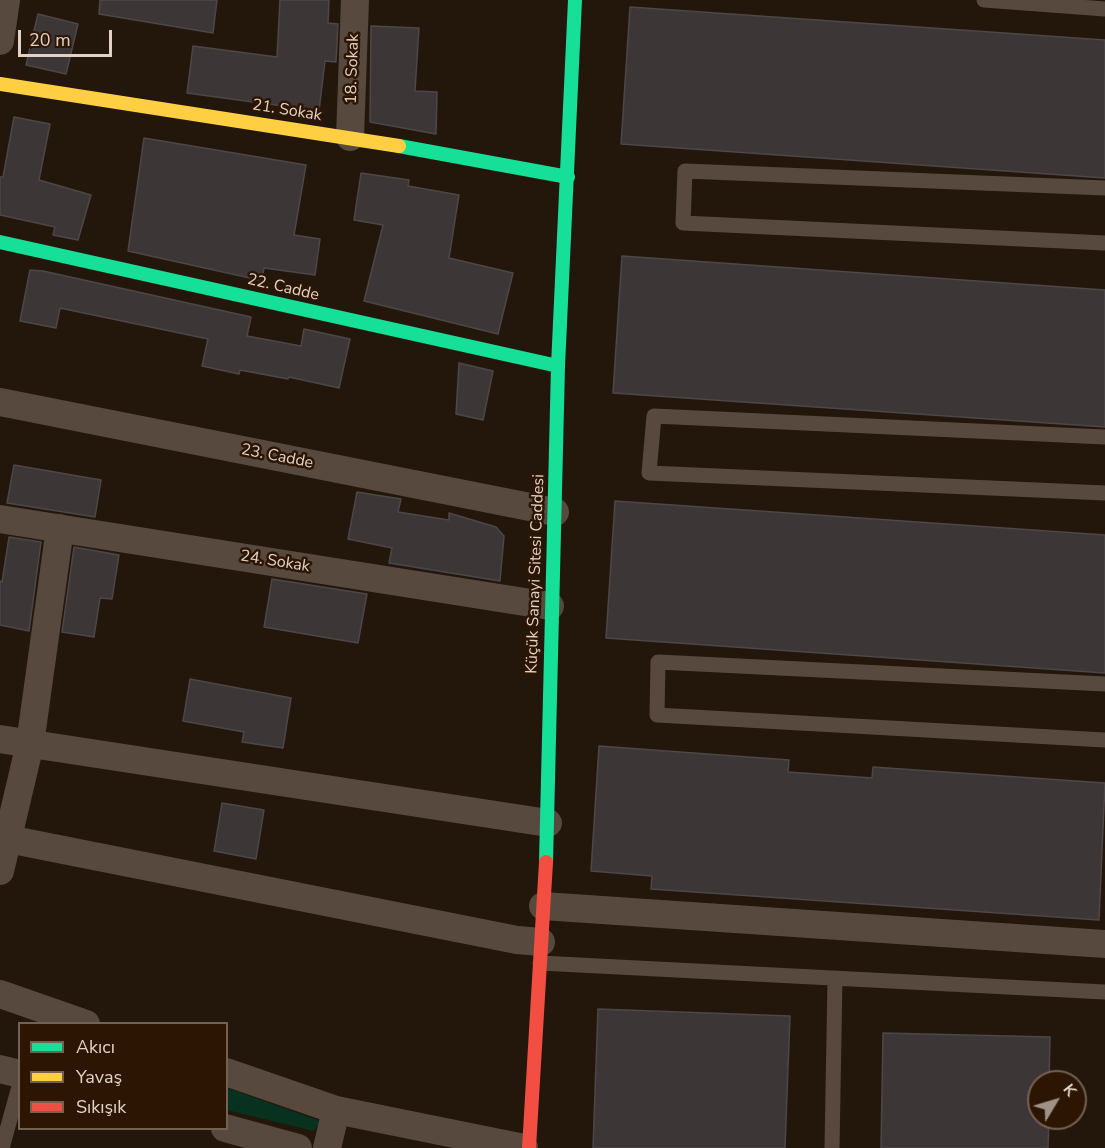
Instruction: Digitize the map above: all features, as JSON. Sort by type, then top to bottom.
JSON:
[{"type":"street","points":[[0,41],[6,0]]},
{"type":"street","name":"18. Sokak","points":[[350,137],[355,0]]},
{"type":"street","name":"Küçük Sanayi Sitesi Caddesi","points":[[529,1148],[548,823],[550,606],[555,512],[558,366],[575,0]]},
{"type":"street","name":"21. Sokak","points":[[0,84],[350,137],[568,177]]},
{"type":"street","name":"22. Cadde","points":[[0,242],[558,366]]},
{"type":"street","name":"23. Cadde","points":[[0,402],[555,512]]},
{"type":"street","name":"24. Sokak","points":[[0,519],[550,606]]},
{"type":"street","points":[[0,871],[30,744],[60,528]]},
{"type":"street","points":[[0,740],[548,823]]},
{"type":"street","points":[[8,839],[517,940],[540,953]]},
{"type":"street","points":[[543,906],[1105,944]]},
{"type":"street","points":[[0,994],[83,1022]]},
{"type":"street","points":[[0,1069],[18,1074]]},
{"type":"street","points":[[228,1073],[336,1110],[524,1148]]},
{"type":"street","points":[[327,1148],[336,1110]]},
{"type":"street","points":[[228,1129],[298,1148]]},
{"type":"lane","points":[[984,0],[1105,9]]},
{"type":"lane","points":[[1105,188],[685,171],[682,223],[1105,243]]},
{"type":"lane","points":[[1105,437],[654,416],[649,473],[1105,493]]},
{"type":"lane","points":[[1105,684],[657,662],[657,715],[1105,740]]},
{"type":"lane","points":[[540,953],[835,978],[1105,992]]},
{"type":"lane","points":[[832,1148],[835,978]]},
{"type":"lane","points":[[2,1148],[18,1090]]},
{"type":"green space","points":[[228,1088],[320,1121],[314,1131],[228,1110]]},
{"type":"building","points":[[100,0],[217,0],[213,33],[99,14]]},
{"type":"building","points":[[280,0],[329,0],[328,23],[338,24],[336,62],[325,61],[319,111],[187,93],[193,46],[277,57]]},
{"type":"building","points":[[630,7],[1105,40],[1105,178],[621,144]]},
{"type":"building","points":[[38,14],[78,24],[66,74],[26,65]]},
{"type":"building","points":[[371,26],[419,28],[415,91],[437,92],[436,134],[370,122]]},
{"type":"building","points":[[14,117],[50,124],[39,180],[91,195],[78,240],[53,235],[55,227],[0,215],[0,177],[3,177]]},
{"type":"building","points":[[144,138],[306,165],[294,235],[320,239],[315,275],[264,268],[262,279],[259,280],[128,251]]},
{"type":"building","points":[[361,173],[409,180],[408,186],[459,195],[449,258],[513,273],[498,334],[364,301],[383,225],[354,220]]},
{"type":"building","points":[[622,256],[1105,290],[1105,427],[613,393]]},
{"type":"building","points":[[30,270],[251,317],[247,336],[301,346],[304,329],[350,339],[339,388],[289,377],[288,379],[240,370],[239,374],[202,366],[208,339],[60,308],[56,328],[20,321]]},
{"type":"building","points":[[459,363],[493,371],[483,420],[456,414]]},
{"type":"building","points":[[14,465],[101,480],[95,517],[7,503]]},
{"type":"building","points":[[357,492],[401,499],[398,512],[449,520],[449,513],[496,527],[504,536],[500,581],[389,563],[392,548],[348,539]]},
{"type":"building","points":[[615,501],[1105,535],[1105,673],[606,638]]},
{"type":"building","points":[[9,537],[41,542],[29,631],[0,625],[0,581],[2,582]]},
{"type":"building","points":[[74,547],[119,555],[112,599],[100,598],[94,637],[62,632]]},
{"type":"building","points":[[272,579],[367,594],[358,643],[264,627]]},
{"type":"building","points":[[190,679],[291,698],[283,748],[242,742],[244,732],[183,721]]},
{"type":"building","points":[[599,746],[789,760],[788,772],[872,778],[873,767],[1105,783],[1099,920],[651,889],[652,876],[591,871]]},
{"type":"building","points":[[222,803],[264,810],[256,859],[214,851]]},
{"type":"building","points":[[598,1009],[790,1016],[785,1148],[593,1148]]},
{"type":"building","points":[[883,1033],[1050,1037],[1049,1070],[1027,1070],[1027,1130],[1049,1130],[1048,1148],[881,1148]]},
{"type":"traffic: fast","points":[[546,862],[558,366],[575,0]]},
{"type":"traffic: fast","points":[[399,146],[568,177]]},
{"type":"traffic: fast","points":[[0,242],[558,366]]},
{"type":"traffic: slow","points":[[0,84],[399,146]]},
{"type":"traffic: jam","points":[[529,1148],[546,862]]}]
